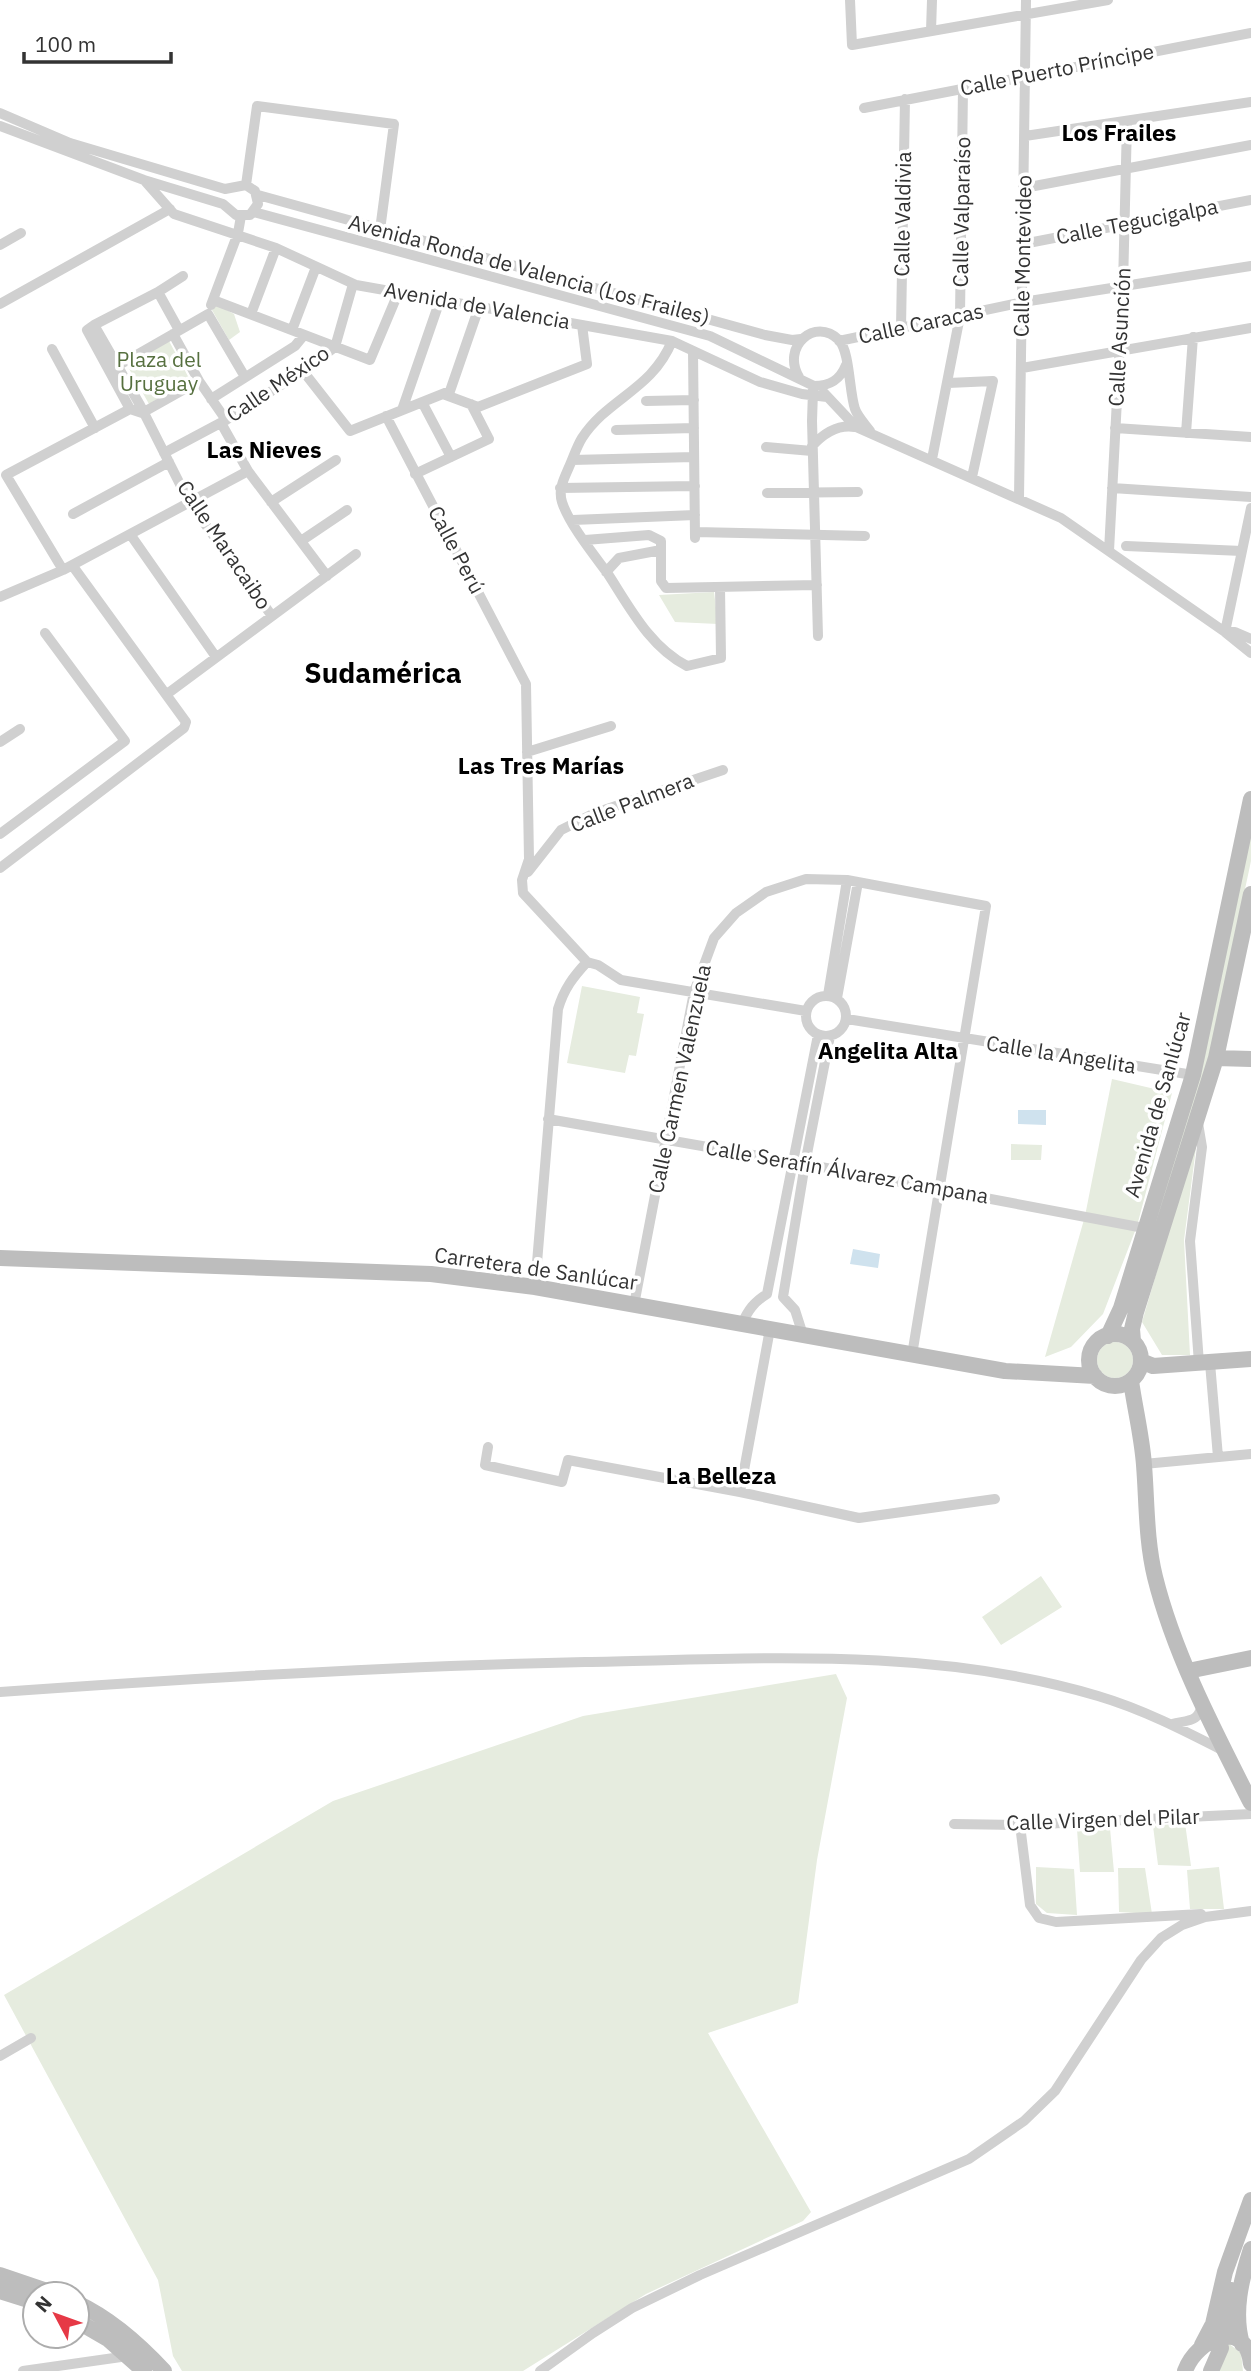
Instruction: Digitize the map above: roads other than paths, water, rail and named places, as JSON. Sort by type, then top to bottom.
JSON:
[{"type":"main road","name":"Avenida de Sanlúcar","points":[[1108,1336],[1121,1308],[1193,1075],[1251,799]]},
{"type":"main road","name":"Avenida de Sanlúcar","points":[[1133,1341],[1132,1329],[1136,1312],[1216,1058],[1246,942],[1251,894]]},
{"type":"main road","points":[[1216,1058],[1251,1059]]},
{"type":"main road","name":"Carretera de Sanlúcar","points":[[0,1258],[430,1274],[535,1287],[1005,1371],[1095,1377]]},
{"type":"main road","points":[[1061,1373],[1100,1339],[1119,1335],[1133,1341],[1141,1361],[1138,1373],[1131,1381],[1122,1385],[1110,1385]]},
{"type":"main road","points":[[1092,1348],[1089,1363],[1095,1377],[1110,1385],[1137,1417]]},
{"type":"main road","points":[[1141,1361],[1153,1366],[1251,1359]]},
{"type":"main road","points":[[1131,1381],[1144,1464],[1149,1543],[1155,1576],[1167,1618],[1188,1671],[1251,1803]]},
{"type":"main road","points":[[1188,1671],[1251,1658]]},
{"type":"main road","points":[[1185,2371],[1213,2324],[1229,2260],[1251,2200]]},
{"type":"main road","points":[[1250,2356],[1232,2322],[1234,2275],[1251,2224]]},
{"type":"main road","points":[[1232,2322],[1251,2249]]},
{"type":"main road","points":[[0,2275],[21,2282]]},
{"type":"main road","points":[[0,2291],[21,2298]]},
{"type":"main road","points":[[91,2313],[122,2332],[164,2371]]},
{"type":"main road","points":[[91,2329],[107,2339],[144,2371]]},
{"type":"main road","points":[[1202,2345],[1220,2337],[1231,2338],[1250,2356]]},
{"type":"main road","points":[[1211,2371],[1221,2348]]},
{"type":"street","points":[[850,0],[852,45],[1108,0]]},
{"type":"street","points":[[931,31],[932,0]]},
{"type":"street","name":"Calle Montevideo","points":[[1019,498],[1026,0]]},
{"type":"street","name":"Calle Puerto Príncipe","points":[[864,108],[1251,33]]},
{"type":"street","name":"Calle Valparaíso","points":[[932,459],[960,316],[963,88]]},
{"type":"street","name":"Calle Valdivia","points":[[901,328],[905,100]]},
{"type":"street","points":[[1025,136],[1251,103]]},
{"type":"street","points":[[246,185],[257,106],[394,124],[380,230]]},
{"type":"street","points":[[0,113],[70,143],[225,188],[246,185]]},
{"type":"street","name":"Calle Asunción","points":[[1109,551],[1124,286],[1127,122]]},
{"type":"street","points":[[0,126],[144,180],[223,204],[241,216],[254,212],[258,204],[258,195],[246,185]]},
{"type":"street","points":[[1024,188],[1251,145]]},
{"type":"street","name":"Avenida de Valencia","points":[[144,180],[174,214],[238,233],[353,284],[671,341],[760,382],[815,389],[827,397],[856,427]]},
{"type":"street","points":[[229,209],[228,195],[233,188]]},
{"type":"street","name":"Avenida Ronda de Valencia (Los Frailes)","points":[[258,195],[765,335],[792,340],[802,339],[814,332],[824,332],[839,341]]},
{"type":"street","name":"Calle Tegucigalpa","points":[[1023,244],[1251,200]]},
{"type":"street","points":[[0,304],[170,209]]},
{"type":"street","name":"Avenida Ronda de Valencia (Los Frailes)","points":[[254,212],[710,336],[787,374],[799,377],[815,389]]},
{"type":"street","points":[[113,368],[208,314],[238,233],[241,216]]},
{"type":"street","points":[[0,245],[21,233]]},
{"type":"street","points":[[251,314],[275,248]]},
{"type":"street","name":"Calle Caracas","points":[[839,341],[1023,302],[1251,266]]},
{"type":"street","points":[[292,330],[316,267]]},
{"type":"street","points":[[130,409],[113,368],[87,330],[183,276]]},
{"type":"street","name":"Calle México","points":[[73,514],[223,422],[303,371],[335,347],[353,284]]},
{"type":"street","points":[[213,300],[370,360],[400,291]]},
{"type":"street","points":[[158,292],[199,381],[211,398],[248,471],[327,576]]},
{"type":"street","points":[[401,410],[440,300]]},
{"type":"street","points":[[303,371],[350,431],[450,391],[479,307]]},
{"type":"street","points":[[208,314],[245,377]]},
{"type":"street","points":[[443,394],[478,407],[587,364],[582,325]]},
{"type":"street","points":[[1022,368],[1251,328]]},
{"type":"street","points":[[211,398],[295,346],[304,335]]},
{"type":"street","points":[[1186,433],[1193,337]]},
{"type":"street","points":[[799,377],[792,359],[794,350],[802,339]]},
{"type":"street","points":[[671,341],[665,358],[639,387],[607,411],[583,438],[560,488],[563,504],[584,540],[650,637],[672,658],[687,666],[721,658],[720,587]]},
{"type":"street","points":[[839,341],[846,356],[855,410],[870,432]]},
{"type":"street","points":[[52,349],[95,428]]},
{"type":"street","points":[[693,351],[695,535],[865,536]]},
{"type":"street","points":[[818,636],[812,448],[815,389],[837,379],[846,365]]},
{"type":"street","name":"Calle Maracaibo","points":[[113,368],[167,457],[189,502],[272,616]]},
{"type":"street","points":[[0,868],[184,728],[186,722],[67,568],[6,475],[130,409],[142,413],[199,381]]},
{"type":"street","points":[[947,383],[993,381],[972,477]]},
{"type":"street","points":[[646,401],[694,400]]},
{"type":"street","points":[[422,402],[451,457]]},
{"type":"street","points":[[415,474],[489,439],[471,404]]},
{"type":"street","name":"Calle Perú","points":[[386,416],[526,684],[527,752]]},
{"type":"street","points":[[812,448],[832,430],[842,426],[856,427],[1019,498],[1061,518],[1226,632],[1251,653]]},
{"type":"street","points":[[616,430],[694,428]]},
{"type":"street","points":[[1115,428],[1251,437]]},
{"type":"street","points":[[766,447],[812,448]]},
{"type":"street","points":[[572,460],[694,457]]},
{"type":"street","points":[[271,502],[336,460]]},
{"type":"street","points":[[0,597],[67,568],[248,471]]},
{"type":"street","points":[[560,488],[695,486]]},
{"type":"street","points":[[1112,488],[1251,497]]},
{"type":"street","points":[[767,493],[858,492]]},
{"type":"street","points":[[1226,632],[1251,508]]},
{"type":"street","points":[[301,541],[347,510]]},
{"type":"street","points":[[572,520],[695,515]]},
{"type":"street","points":[[130,534],[216,657]]},
{"type":"street","points":[[584,540],[649,535],[660,541],[661,581],[666,588],[817,585]]},
{"type":"street","points":[[1126,547],[1242,551]]},
{"type":"street","points":[[606,572],[619,558],[661,550]]},
{"type":"street","points":[[167,694],[356,554]]},
{"type":"street","points":[[1226,632],[1235,632],[1251,639]]},
{"type":"street","points":[[0,834],[125,741],[45,633]]},
{"type":"street","points":[[611,726],[527,752],[529,859],[522,880],[523,893],[587,962],[598,965],[621,980],[806,1010]]},
{"type":"street","points":[[0,743],[20,729]]},
{"type":"street","name":"Calle Palmera","points":[[522,880],[561,830],[595,813],[723,770]]},
{"type":"street","name":"Calle Carmen Valenzuela","points":[[634,1305],[694,992],[714,938],[736,913],[766,892],[806,879],[853,881],[986,906],[965,1039]]},
{"type":"street","points":[[832,997],[853,881]]},
{"type":"street","points":[[535,1287],[558,1009],[568,985],[587,962]]},
{"type":"street","points":[[832,997],[844,1005],[847,1019],[839,1033],[830,1036],[818,1035],[811,1030],[806,1020],[806,1010],[816,998],[832,997]]},
{"type":"street","name":"Calle la Angelita","points":[[847,1019],[1193,1075]]},
{"type":"street","points":[[767,1294],[818,1035]]},
{"type":"street","points":[[783,1297],[830,1036]]},
{"type":"street","points":[[912,1355],[965,1039]]},
{"type":"street","name":"Calle Serafín Álvarez Campana","points":[[548,1118],[1144,1228]]},
{"type":"street","points":[[1197,1118],[1202,1147],[1190,1241],[1218,1457]]},
{"type":"street","points":[[742,1324],[755,1301],[767,1294],[783,1297],[795,1310],[803,1335]]},
{"type":"street","points":[[740,1492],[770,1329]]},
{"type":"street","points":[[488,1447],[485,1465],[562,1482],[568,1460],[740,1492],[859,1518],[995,1499]]},
{"type":"street","points":[[1144,1464],[1251,1454]]},
{"type":"street","points":[[0,1692],[149,1681],[501,1664],[785,1657],[887,1661],[992,1671],[1101,1697],[1172,1724],[1225,1752]]},
{"type":"street","points":[[1172,1724],[1191,1721],[1200,1714],[1201,1700]]},
{"type":"street","points":[[1191,1721],[1194,1736]]},
{"type":"street","name":"Calle Virgen del Pilar","points":[[954,1824],[1020,1825],[1251,1814]]},
{"type":"street","points":[[1020,1825],[1030,1905],[1039,1918],[1056,1922],[1250,1911]]},
{"type":"street","points":[[540,2371],[632,2308],[969,2160],[1009,2134],[1041,2105],[1066,2076],[1141,1960],[1161,1938],[1182,1925],[1215,1915]]},
{"type":"street","points":[[1158,1917],[1163,1925],[1161,1938]]},
{"type":"street","points":[[0,2056],[31,2038]]},
{"type":"street","points":[[23,2371],[128,2356]]},
{"type":"water","points":[[1018,1110],[1046,1110],[1046,1125],[1018,1124]]},
{"type":"water","points":[[853,1249],[880,1254],[878,1268],[850,1264]]},
{"type":"district","name":"Los Frailes","points":[[1119,133]]},
{"type":"district","name":"Las Nieves","points":[[264,450]]},
{"type":"district","name":"Sudamérica","points":[[383,673]]},
{"type":"district","name":"Las Tres Marías","points":[[541,766]]},
{"type":"district","name":"Angelita Alta","points":[[888,1051]]},
{"type":"district","name":"La Belleza","points":[[721,1476]]},
{"type":"park label","name":"Plaza del Uruguay","points":[[159,372]]}]
